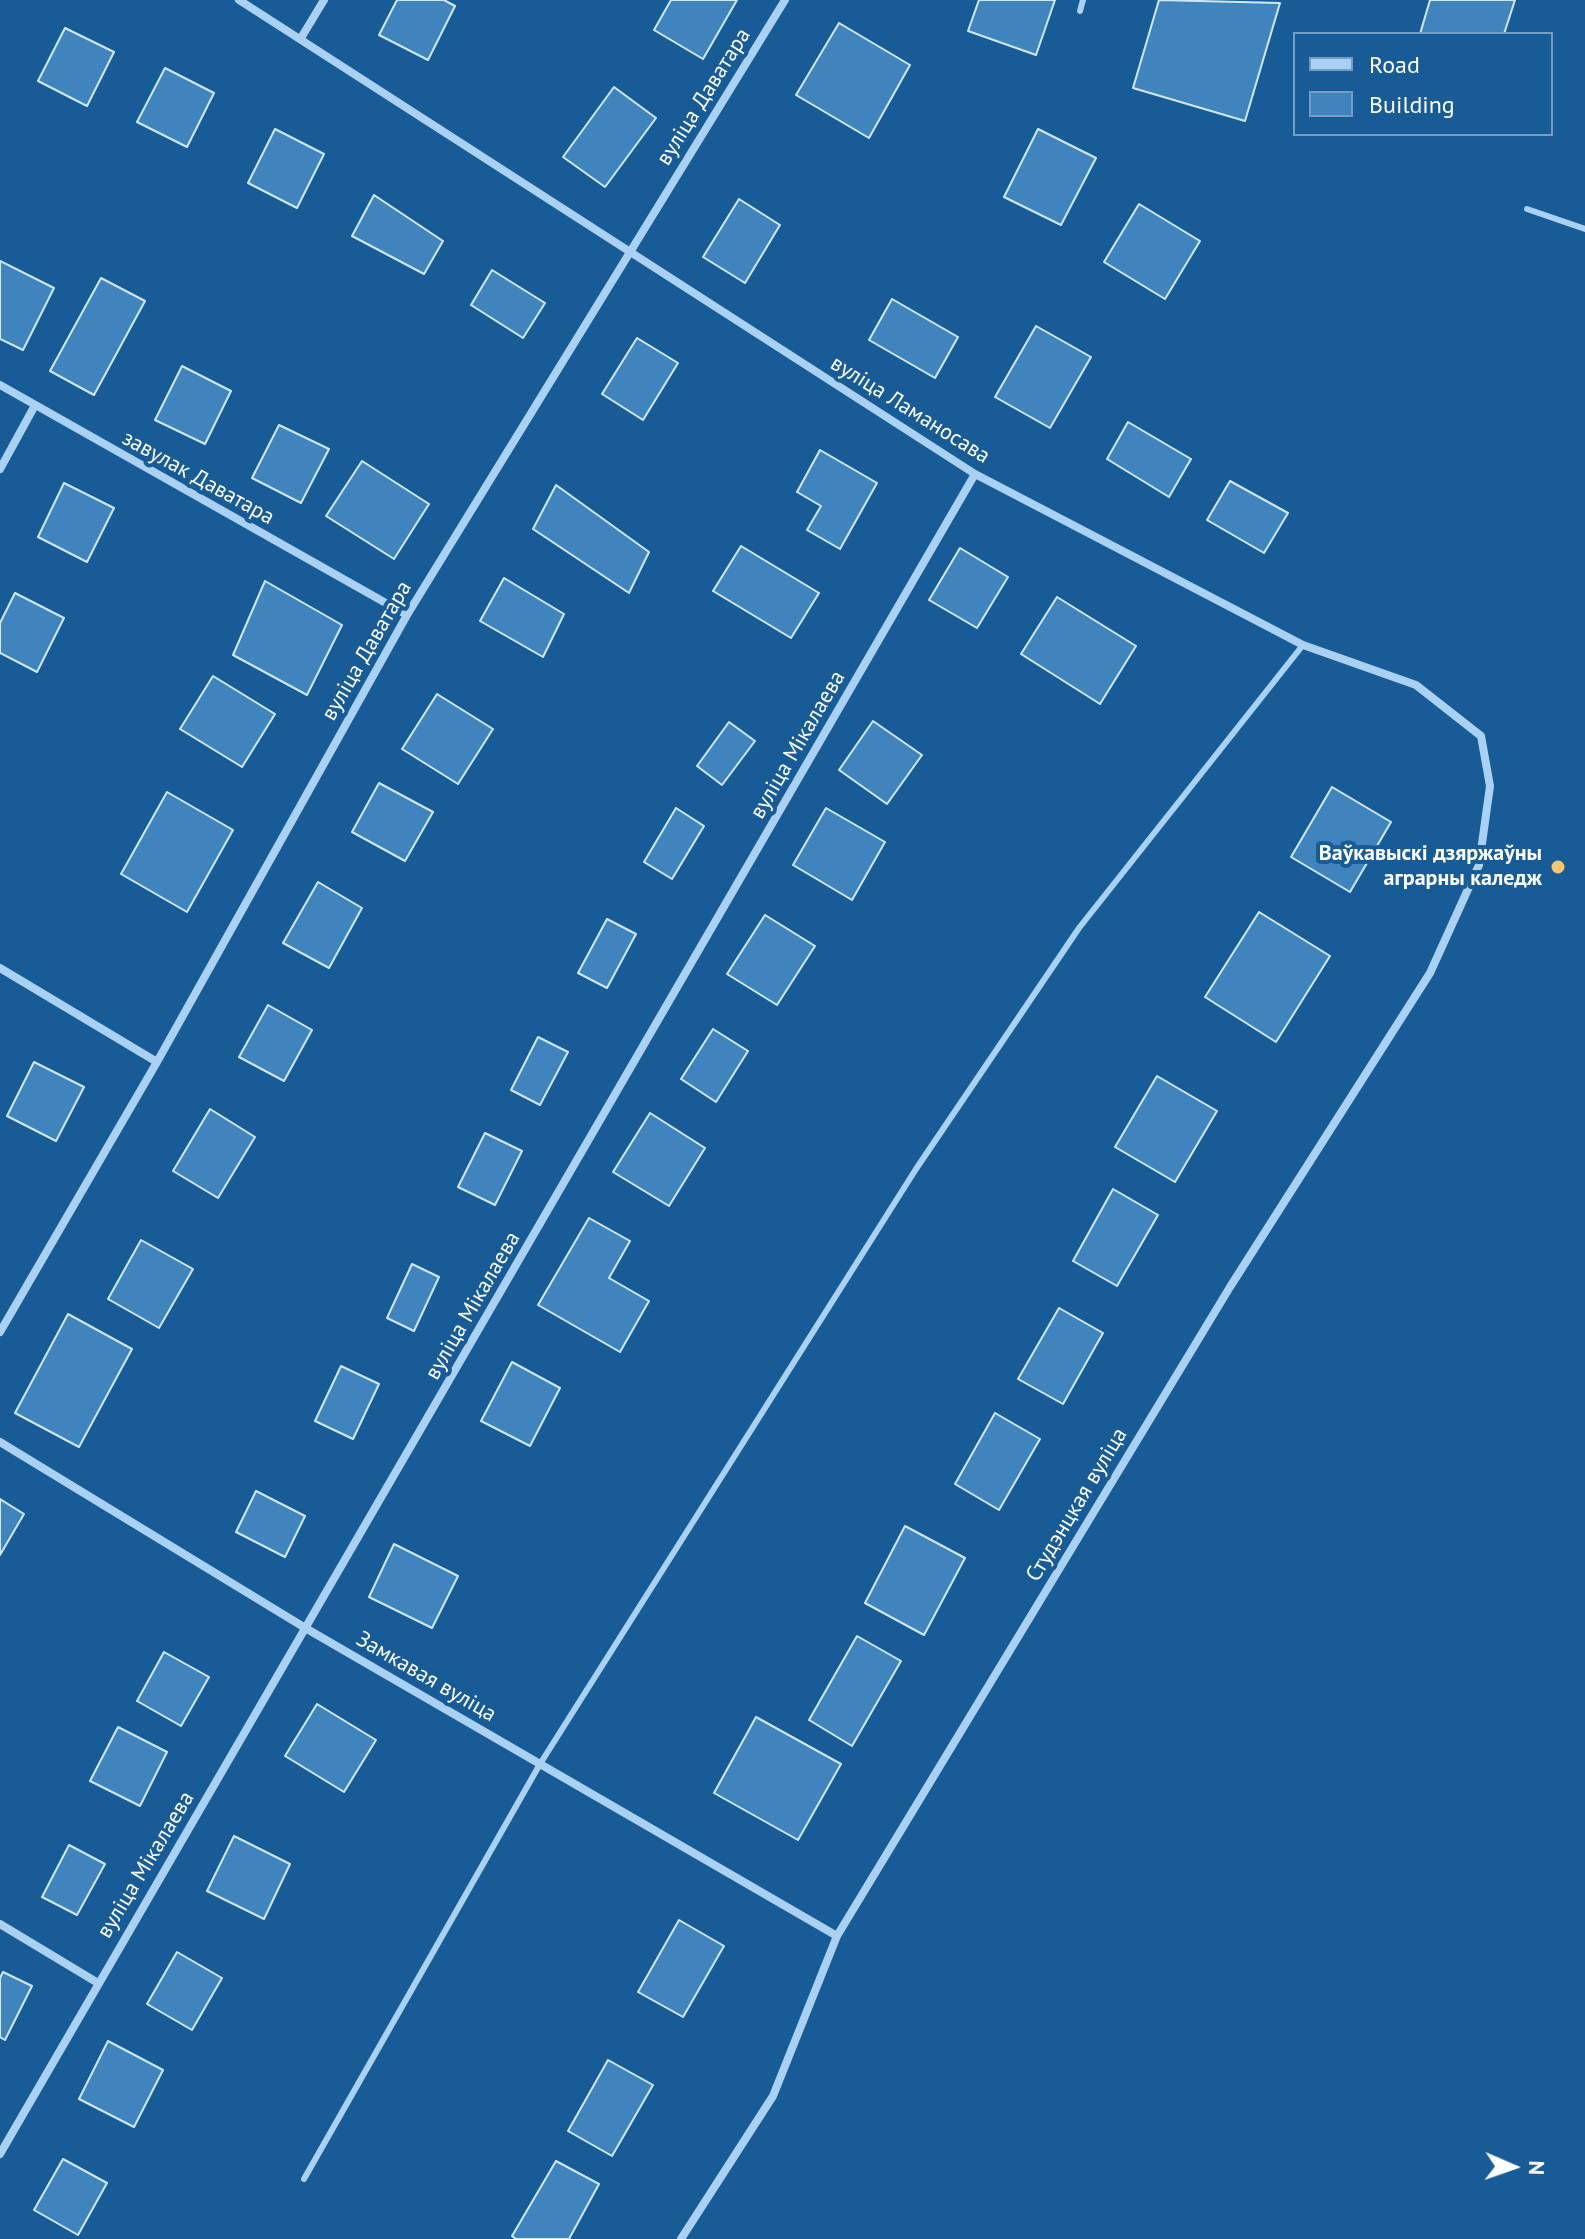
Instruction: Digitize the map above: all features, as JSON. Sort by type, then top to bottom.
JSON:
[{"type":"street","name":"вуліца Ламаносава","points":[[239,0],[975,474],[1303,645],[1416,685],[1481,736],[1490,786]]},
{"type":"street","points":[[301,38],[324,0]]},
{"type":"street","name":"вуліца Даватара","points":[[0,1332],[157,1062],[407,615],[785,0]]},
{"type":"street","name":"завулак Даватара","points":[[0,385],[34,407],[407,615]]},
{"type":"street","points":[[0,469],[34,407]]},
{"type":"street","name":"вуліца Мікалаева","points":[[0,2154],[975,474]]},
{"type":"street","name":"Студэнцкая вуліца","points":[[681,2239],[773,2096],[837,1936],[1230,1287],[1430,973],[1479,865],[1490,786]]},
{"type":"street","points":[[0,968],[157,1062]]},
{"type":"street","name":"Замкавая вуліца","points":[[0,1442],[307,1629],[837,1936]]},
{"type":"street","points":[[0,1924],[98,1983]]},
{"type":"lane","points":[[1080,11],[1083,0]]},
{"type":"lane","points":[[1527,209],[1585,229]]},
{"type":"lane","points":[[304,2179],[540,1764],[916,1169],[1070,940],[1303,645]]},
{"type":"building","points":[[397,0],[444,0],[455,6],[428,60],[379,35]]},
{"type":"building","points":[[671,0],[737,0],[703,59],[654,30]]},
{"type":"building","points":[[979,0],[1055,0],[1036,55],[968,31]]},
{"type":"building","points":[[1159,0],[1280,3],[1245,121],[1133,88]]},
{"type":"building","points":[[1430,0],[1515,0],[1505,32],[1421,32]]},
{"type":"building","points":[[839,23],[910,65],[869,138],[796,95]]},
{"type":"building","points":[[65,28],[114,52],[87,106],[38,81]]},
{"type":"building","points":[[165,68],[214,93],[187,147],[137,122]]},
{"type":"building","points":[[614,87],[656,118],[605,187],[563,157]]},
{"type":"building","points":[[275,129],[324,154],[297,208],[248,183]]},
{"type":"building","points":[[1038,129],[1096,158],[1061,225],[1004,197]]},
{"type":"building","points":[[374,195],[443,241],[424,274],[352,236]]},
{"type":"building","points":[[739,199],[780,225],[745,283],[703,257]]},
{"type":"building","points":[[1139,204],[1200,241],[1165,299],[1104,262]]},
{"type":"building","points":[[0,261],[54,288],[23,350],[0,339]]},
{"type":"building","points":[[492,270],[545,303],[523,338],[471,305]]},
{"type":"building","points":[[101,278],[145,301],[94,395],[50,371]]},
{"type":"building","points":[[892,299],[958,337],[935,378],[869,340]]},
{"type":"building","points":[[1036,326],[1091,357],[1050,428],[995,397]]},
{"type":"building","points":[[637,338],[678,363],[643,420],[602,394]]},
{"type":"building","points":[[182,366],[231,391],[205,444],[155,420]]},
{"type":"building","points":[[1128,422],[1191,459],[1169,497],[1107,459]]},
{"type":"building","points":[[279,425],[329,449],[301,503],[252,478]]},
{"type":"building","points":[[820,450],[877,483],[840,549],[807,530],[821,506],[797,492]]},
{"type":"building","points":[[362,461],[429,504],[394,559],[326,516]]},
{"type":"building","points":[[1230,481],[1288,513],[1264,553],[1207,520]]},
{"type":"building","points":[[64,483],[114,508],[87,562],[38,537]]},
{"type":"building","points":[[556,485],[649,552],[629,593],[533,529]]},
{"type":"building","points":[[741,546],[819,593],[791,638],[713,591]]},
{"type":"building","points":[[960,548],[1008,577],[977,628],[929,600]]},
{"type":"building","points":[[504,578],[564,614],[543,657],[480,621]]},
{"type":"building","points":[[265,581],[342,625],[307,695],[233,655]]},
{"type":"building","points":[[15,593],[64,618],[37,672],[0,653],[0,623]]},
{"type":"building","points":[[1057,597],[1136,646],[1100,704],[1021,654]]},
{"type":"building","points":[[213,676],[275,714],[242,767],[180,729]]},
{"type":"building","points":[[437,694],[493,729],[458,784],[402,749]]},
{"type":"building","points":[[873,721],[922,755],[887,804],[839,770]]},
{"type":"building","points":[[729,722],[755,741],[722,785],[697,766]]},
{"type":"building","points":[[379,783],[433,812],[405,861],[352,832]]},
{"type":"building","points":[[1332,787],[1391,822],[1350,892],[1291,857]]},
{"type":"building","points":[[167,792],[233,830],[187,912],[121,874]]},
{"type":"building","points":[[676,808],[704,826],[672,879],[644,862]]},
{"type":"building","points":[[826,808],[885,842],[852,900],[793,865]]},
{"type":"building","points":[[318,882],[362,908],[329,968],[283,943]]},
{"type":"building","points":[[1259,912],[1330,956],[1276,1042],[1205,997]]},
{"type":"building","points":[[765,915],[815,946],[777,1005],[727,974]]},
{"type":"building","points":[[607,919],[636,934],[607,988],[578,973]]},
{"type":"building","points":[[268,1005],[312,1030],[284,1081],[239,1057]]},
{"type":"building","points":[[713,1029],[748,1051],[716,1102],[681,1079]]},
{"type":"building","points":[[538,1037],[568,1052],[540,1105],[511,1090]]},
{"type":"building","points":[[34,1062],[84,1087],[56,1141],[7,1116]]},
{"type":"building","points":[[1157,1076],[1217,1111],[1175,1182],[1115,1147]]},
{"type":"building","points":[[210,1109],[255,1137],[218,1198],[173,1171]]},
{"type":"building","points":[[650,1113],[705,1148],[669,1206],[613,1172]]},
{"type":"building","points":[[485,1133],[522,1151],[495,1205],[458,1187]]},
{"type":"building","points":[[1113,1189],[1158,1215],[1117,1286],[1073,1261]]},
{"type":"building","points":[[589,1218],[630,1241],[609,1278],[649,1301],[620,1352],[538,1305]]},
{"type":"building","points":[[141,1240],[193,1269],[159,1328],[108,1299]]},
{"type":"building","points":[[412,1264],[439,1277],[414,1331],[387,1318]]},
{"type":"building","points":[[1059,1308],[1103,1333],[1063,1404],[1018,1379]]},
{"type":"building","points":[[68,1314],[132,1349],[79,1447],[15,1413]]},
{"type":"building","points":[[512,1362],[560,1388],[530,1446],[481,1421]]},
{"type":"building","points":[[341,1366],[379,1384],[353,1439],[315,1421]]},
{"type":"building","points":[[995,1413],[1040,1439],[999,1510],[955,1484]]},
{"type":"building","points":[[256,1491],[305,1516],[285,1557],[236,1532]]},
{"type":"building","points":[[0,1499],[24,1514],[0,1555]]},
{"type":"building","points":[[905,1526],[965,1558],[924,1635],[865,1603]]},
{"type":"building","points":[[394,1544],[458,1576],[432,1628],[369,1597]]},
{"type":"building","points":[[857,1636],[901,1661],[852,1746],[809,1720]]},
{"type":"building","points":[[164,1652],[209,1677],[181,1726],[137,1701]]},
{"type":"building","points":[[317,1704],[376,1740],[344,1792],[285,1756]]},
{"type":"building","points":[[756,1717],[841,1764],[798,1840],[714,1793]]},
{"type":"building","points":[[118,1727],[167,1752],[140,1806],[90,1781]]},
{"type":"building","points":[[234,1836],[290,1864],[264,1919],[207,1891]]},
{"type":"building","points":[[69,1845],[105,1864],[77,1915],[42,1897]]},
{"type":"building","points":[[679,1920],[724,1946],[683,2017],[638,1992]]},
{"type":"building","points":[[177,1952],[222,1978],[192,2030],[147,2004]]},
{"type":"building","points":[[3,1972],[32,1986],[5,2040],[0,2037],[0,1978]]},
{"type":"building","points":[[108,2041],[163,2070],[134,2127],[79,2099]]},
{"type":"building","points":[[608,2060],[653,2085],[612,2156],[568,2131]]},
{"type":"building","points":[[63,2159],[107,2183],[78,2235],[34,2210]]},
{"type":"building","points":[[556,2161],[599,2184],[569,2239],[516,2239],[512,2236]]},
{"type":"place","name":"Ваўкавыскі дзяржаўны аграрны каледж","points":[[1558,867]]}]
